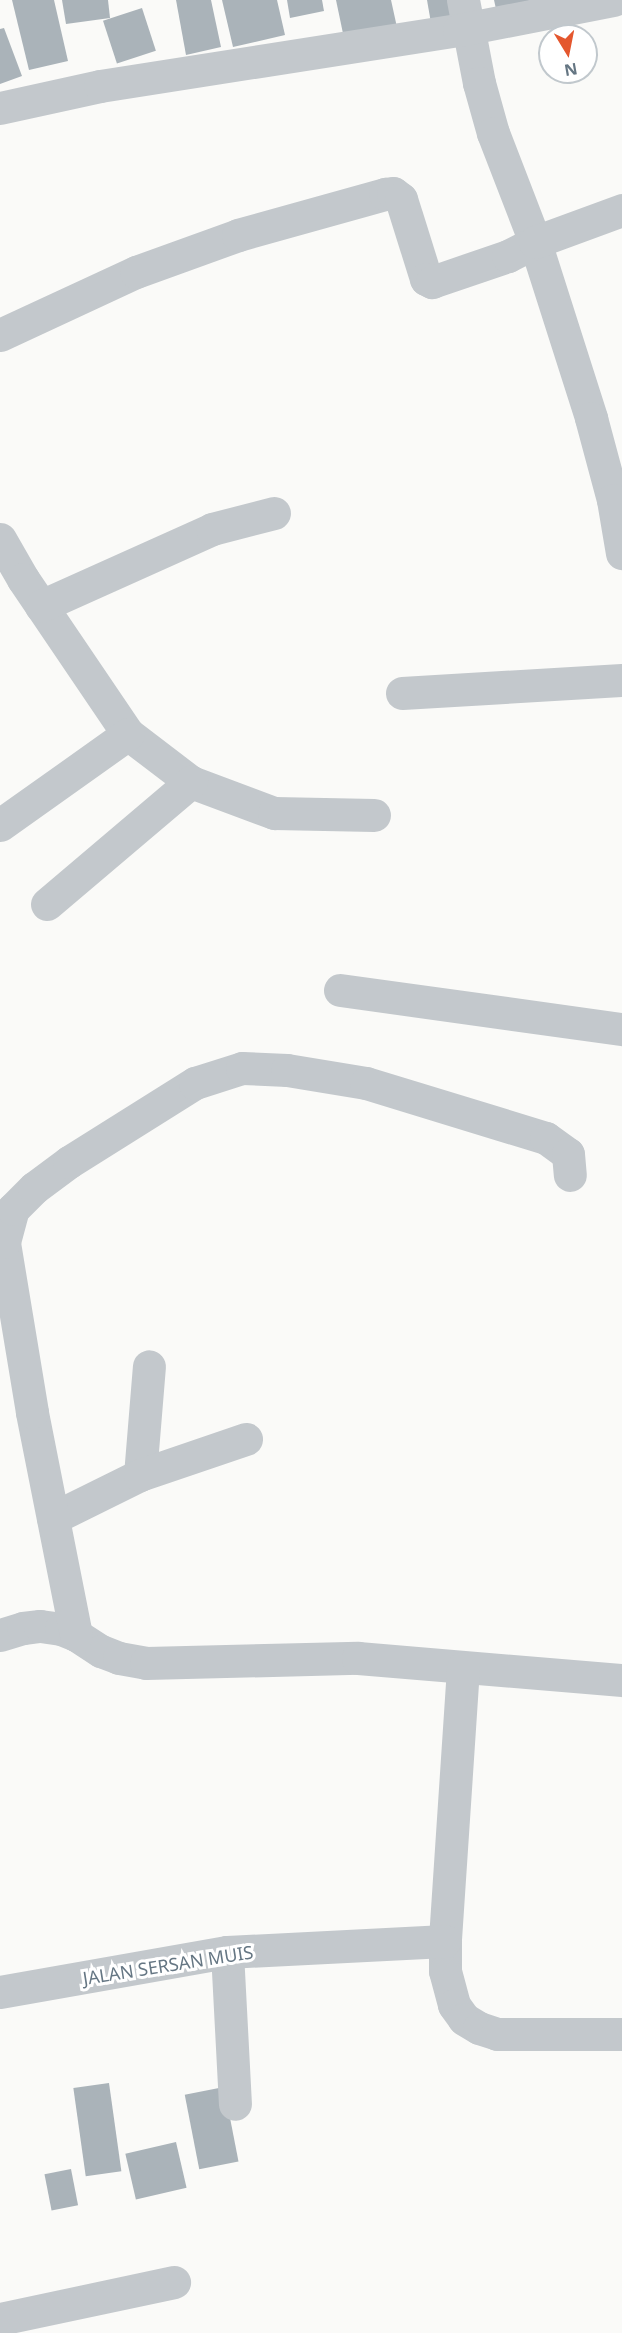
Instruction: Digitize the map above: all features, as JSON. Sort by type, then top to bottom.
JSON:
[{"type":"street","points":[[0,108],[466,14],[614,0]]},
{"type":"street","points":[[466,14],[493,133],[535,242],[618,498],[622,553]]},
{"type":"street","points":[[0,335],[136,272],[238,235],[385,194],[393,193],[400,200],[426,279],[432,282],[508,256],[535,242],[622,210]]},
{"type":"street","points":[[41,606],[212,529],[274,513]]},
{"type":"street","points":[[0,539],[41,606],[128,734],[191,782],[274,813],[374,816]]},
{"type":"street","points":[[402,693],[622,680]]},
{"type":"street","points":[[0,825],[128,734]]},
{"type":"street","points":[[47,903],[191,782]]},
{"type":"street","points":[[340,990],[622,1029]]},
{"type":"street","points":[[76,1635],[4,1242],[13,1209],[34,1188],[69,1162],[195,1083],[242,1068],[287,1070],[366,1083],[546,1137],[568,1154],[570,1175]]},
{"type":"street","points":[[140,1475],[149,1366]]},
{"type":"street","points":[[53,1518],[140,1475],[246,1439]]},
{"type":"street","points":[[0,1635],[40,1626],[76,1635],[101,1651],[119,1658],[146,1663],[358,1658],[622,1680]]},
{"type":"street","points":[[463,1668],[445,1941],[445,1971],[454,2005],[464,2019],[479,2028],[497,2034],[622,2034]]},
{"type":"street","name":"JALAN SERSAN MUIS","points":[[0,1992],[227,1952],[445,1941]]},
{"type":"street","points":[[227,1952],[235,2104]]},
{"type":"street","points":[[0,2319],[174,2282]]},
{"type":"building","points":[[12,0],[54,0],[68,61],[29,70]]},
{"type":"building","points":[[62,0],[108,0],[110,18],[66,24]]},
{"type":"building","points":[[176,0],[211,0],[221,47],[186,55]]},
{"type":"building","points":[[222,0],[277,0],[285,35],[233,47]]},
{"type":"building","points":[[287,0],[322,0],[324,11],[290,18]]},
{"type":"building","points":[[336,0],[391,0],[398,32],[345,43]]},
{"type":"building","points":[[427,0],[457,0],[460,19],[431,23]]},
{"type":"building","points":[[494,0],[532,0],[496,9]]},
{"type":"building","points":[[142,8],[156,51],[117,63],[103,21]]},
{"type":"building","points":[[4,28],[22,76],[0,84],[0,29]]},
{"type":"building","points":[[109,2083],[121,2171],[86,2176],[73,2088]]},
{"type":"building","points":[[224,2087],[239,2162],[199,2169],[185,2095]]},
{"type":"building","points":[[176,2142],[187,2188],[136,2199],[125,2154]]},
{"type":"building","points":[[71,2169],[78,2205],[52,2210],[44,2174]]}]
